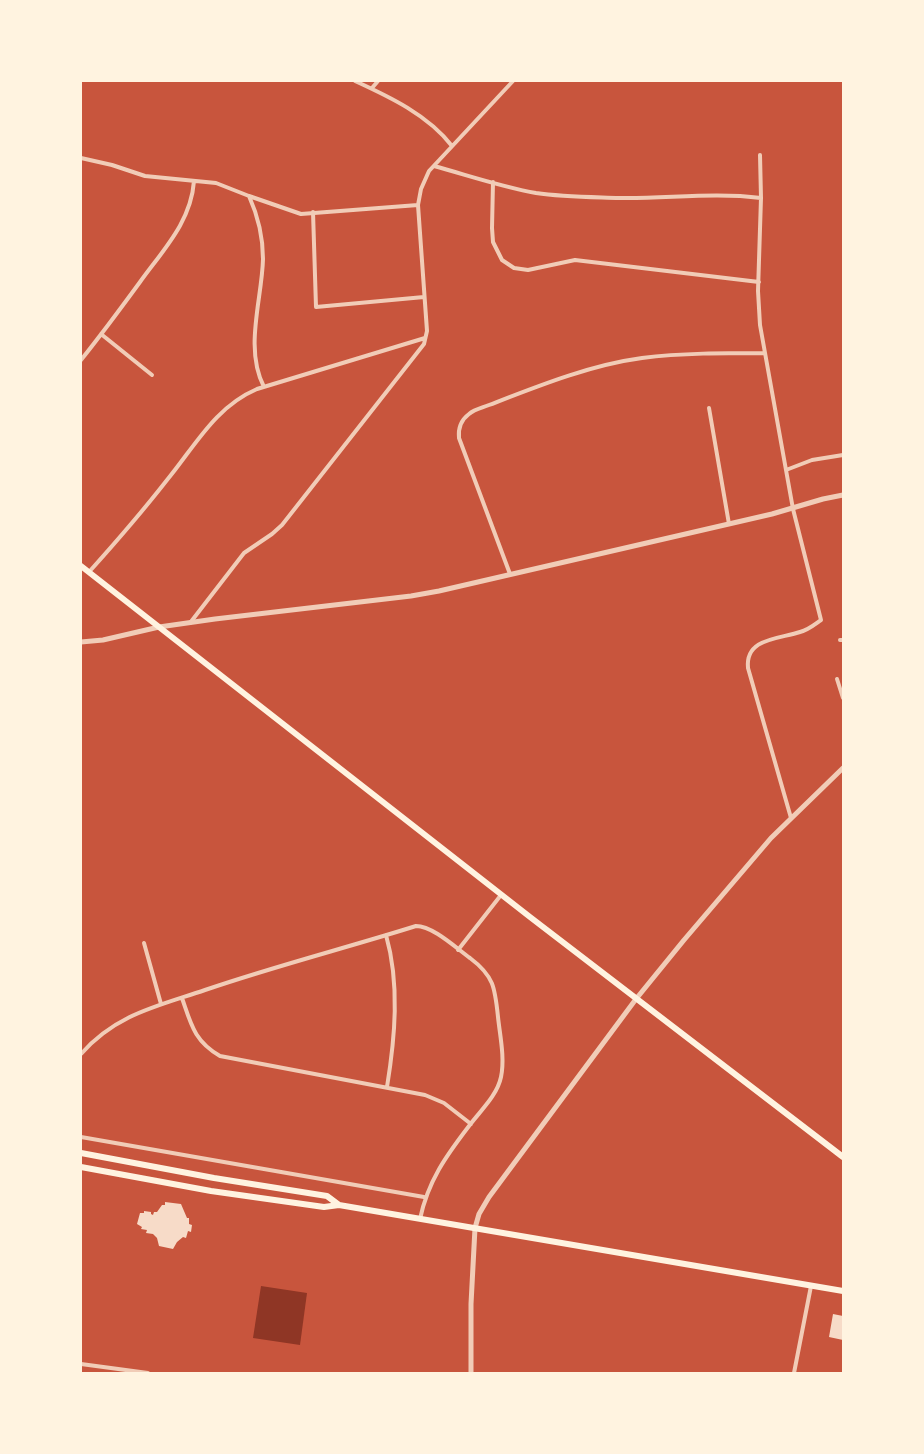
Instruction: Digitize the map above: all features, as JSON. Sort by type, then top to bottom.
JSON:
[{"type":"main road","points":[[81,566],[501,895],[843,1157]]},
{"type":"main road","points":[[81,1153],[327,1196],[339,1205]]},
{"type":"main road","points":[[81,1167],[210,1191],[324,1207],[339,1205],[843,1291]]},
{"type":"street","points":[[355,81],[398,102],[426,120],[452,146]]},
{"type":"street","points":[[372,88],[378,81]]},
{"type":"street","points":[[189,624],[244,553],[282,525],[420,350],[426,337],[418,205],[426,177],[513,81]]},
{"type":"street","points":[[760,155],[760,325],[793,509],[821,620],[807,630],[756,645],[748,655],[748,668],[791,818]]},
{"type":"street","points":[[81,158],[145,176],[216,183],[301,214],[418,205]]},
{"type":"street","points":[[434,166],[547,194],[616,198],[701,194],[761,198]]},
{"type":"street","points":[[81,360],[177,233],[193,194],[194,180]]},
{"type":"street","points":[[494,182],[493,242],[502,260],[514,268],[528,270],[575,260],[759,282]]},
{"type":"street","points":[[249,196],[257,215],[262,243],[262,271],[255,341],[257,368],[264,387]]},
{"type":"street","points":[[313,213],[316,307],[424,297]]},
{"type":"street","points":[[101,334],[152,375]]},
{"type":"street","points":[[89,572],[154,497],[216,416],[238,399],[264,387],[426,337]]},
{"type":"street","points":[[510,574],[459,438],[458,431],[466,416],[478,408],[538,386],[632,359],[765,353]]},
{"type":"street","points":[[709,408],[729,524]]},
{"type":"street","points":[[786,470],[812,460],[843,455]]},
{"type":"street","points":[[81,642],[103,640],[159,627],[411,596],[729,524],[843,495]]},
{"type":"street","points":[[837,679],[843,698]]},
{"type":"street","points":[[471,1373],[471,1304],[476,1228],[479,1214],[489,1197],[636,999],[752,858],[843,768]]},
{"type":"street","points":[[458,950],[501,895]]},
{"type":"street","points":[[81,1054],[96,1038],[118,1022],[161,1004],[240,978],[416,926],[423,926],[480,966],[490,977],[494,989],[502,1071],[499,1084],[440,1166],[424,1197],[420,1219]]},
{"type":"street","points":[[386,935],[394,997],[393,1039],[387,1087]]},
{"type":"street","points":[[144,943],[161,1004]]},
{"type":"street","points":[[182,998],[198,1039],[207,1049],[220,1056],[425,1095],[438,1100],[471,1124]]},
{"type":"street","points":[[81,1137],[424,1197]]},
{"type":"street","points":[[795,1373],[811,1286]]},
{"type":"street","points":[[81,1364],[148,1373]]},
{"type":"shaded area","points":[[261,1286],[307,1293],[300,1345],[253,1338]]},
{"type":"building","points":[[165,1202],[181,1204],[189,1218],[189,1224],[192,1225],[191,1232],[188,1231],[186,1238],[183,1237],[177,1242],[173,1249],[159,1246],[153,1234],[146,1233],[147,1230],[141,1229],[142,1227],[137,1224],[140,1213],[151,1212],[153,1215],[162,1205],[165,1205]]},
{"type":"building","points":[[833,1314],[843,1316],[843,1340],[829,1337]]}]
